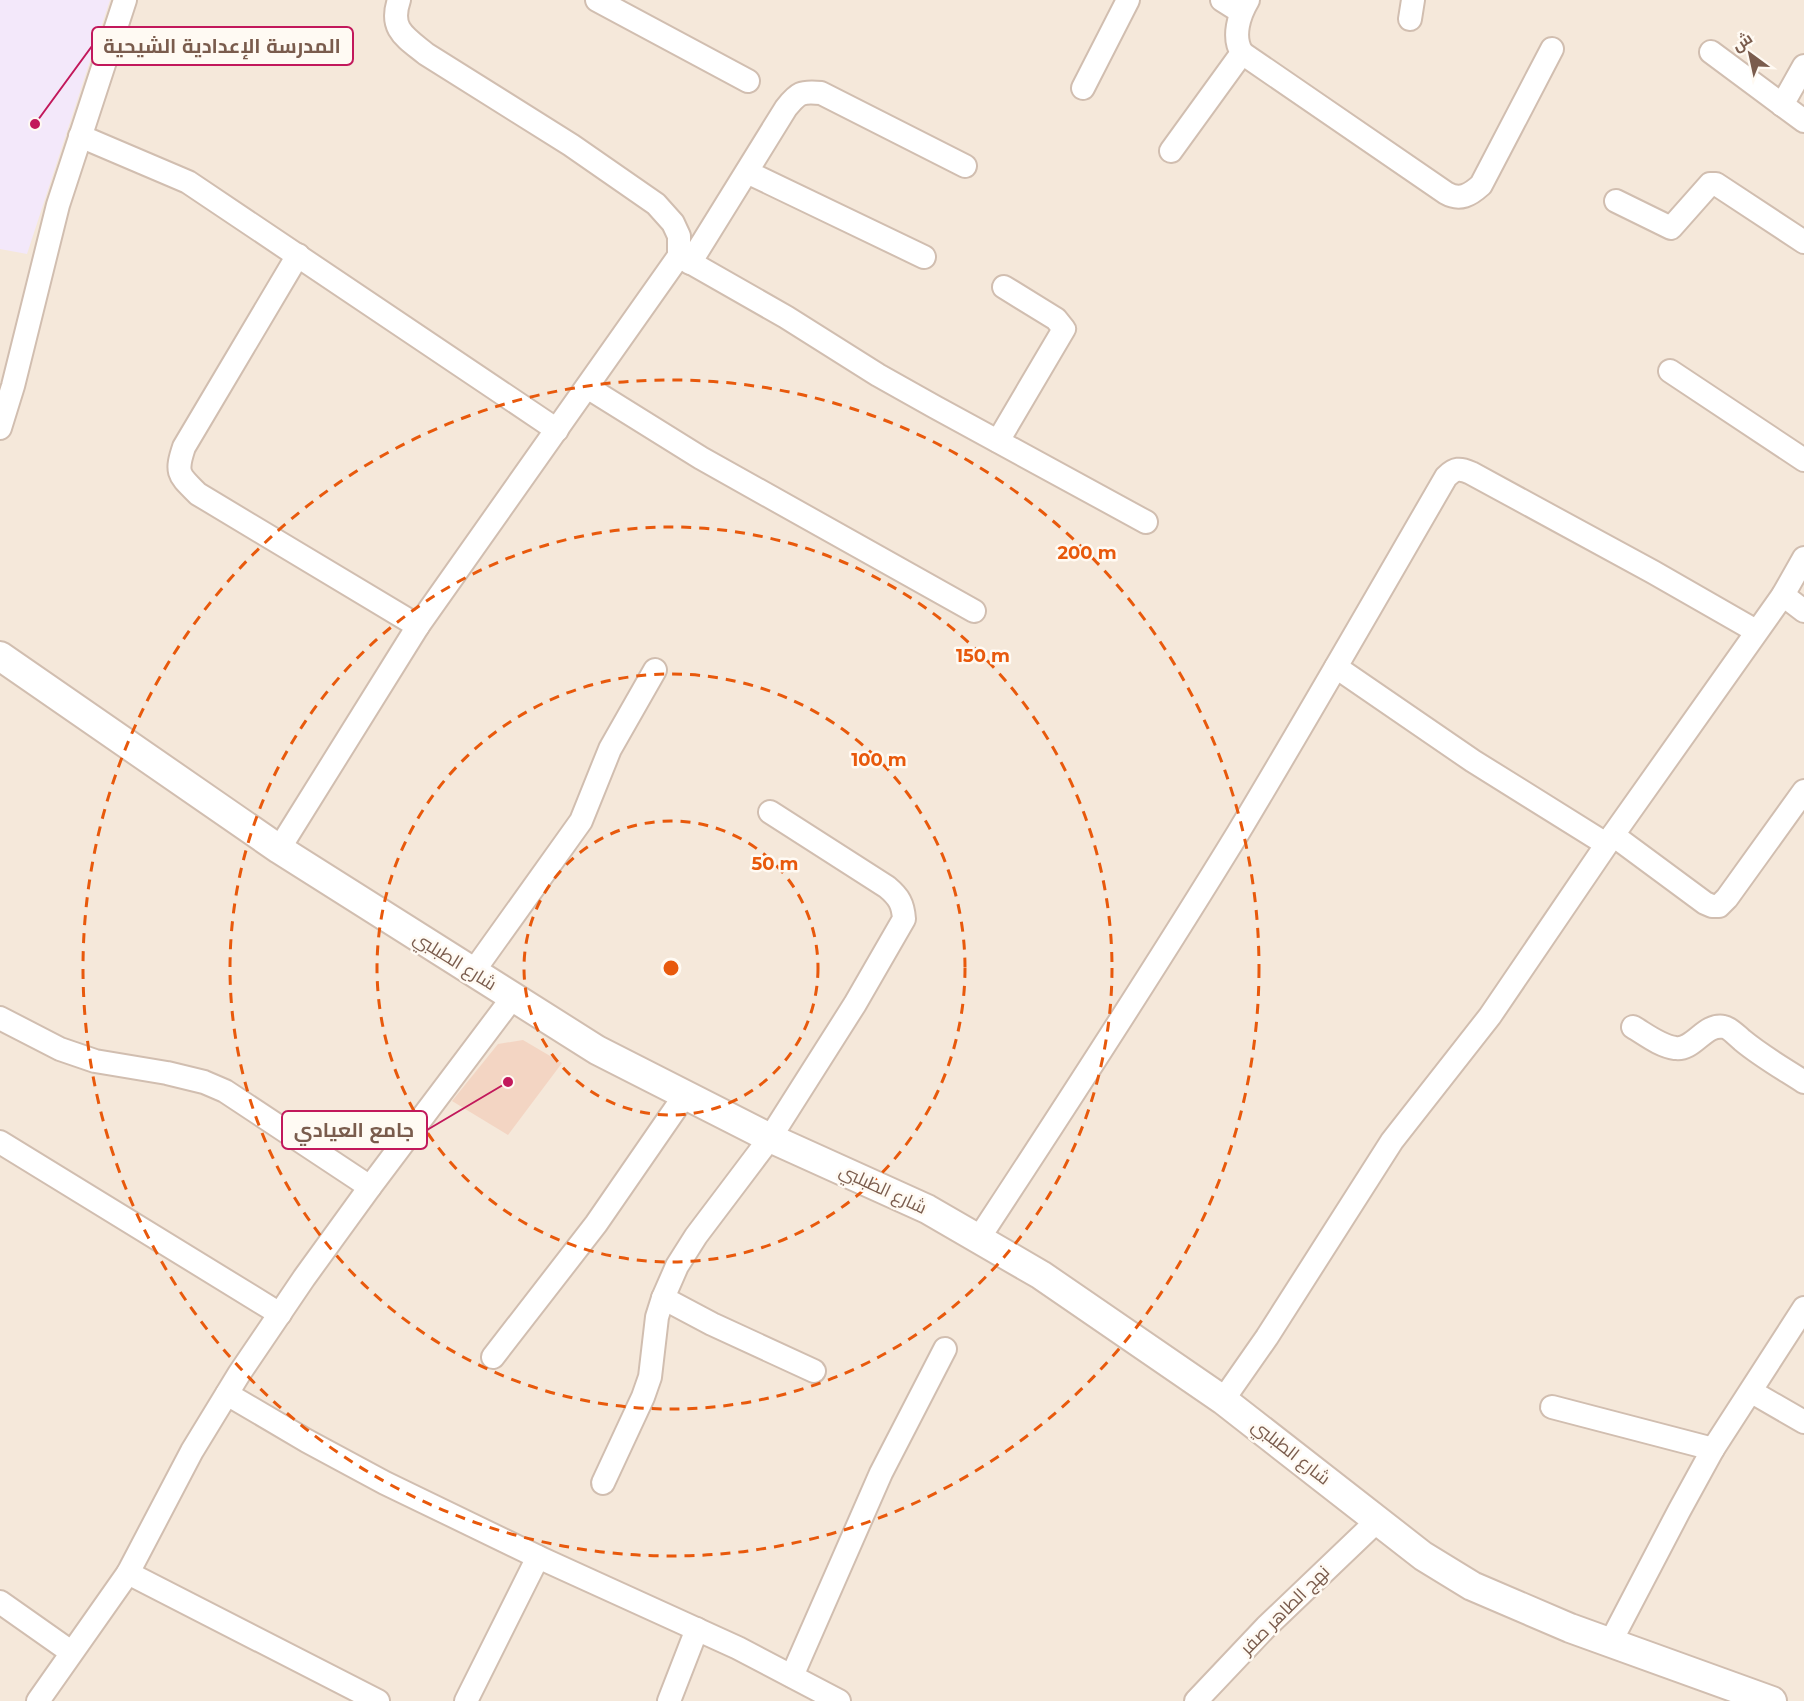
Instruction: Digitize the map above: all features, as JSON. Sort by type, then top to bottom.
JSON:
[{"type":"street","points":[[0,428],[13,386],[58,205],[125,0]]},
{"type":"street","points":[[399,0],[396,26],[405,38],[426,54],[571,145],[656,204],[673,223],[679,236],[684,259],[786,317],[887,380],[1146,522]]},
{"type":"street","points":[[1083,88],[1128,0]]},
{"type":"street","points":[[607,2],[748,81]]},
{"type":"street","points":[[1237,4],[1238,45],[1242,53],[1453,197],[1464,197],[1481,185],[1552,50]]},
{"type":"street","points":[[1711,52],[1804,121]]},
{"type":"street","points":[[1171,151],[1242,53]]},
{"type":"street","points":[[1782,105],[1804,66]]},
{"type":"street","points":[[279,849],[418,626],[587,387],[747,172],[786,108],[800,94],[821,93],[966,166]]},
{"type":"street","points":[[80,136],[188,182],[557,430]]},
{"type":"street","points":[[747,172],[924,256]]},
{"type":"street","points":[[1616,201],[1671,228],[1710,184],[1716,184],[1804,242]]},
{"type":"street","points":[[298,255],[184,447],[178,464],[180,477],[198,494],[418,626]]},
{"type":"street","points":[[998,441],[1049,358],[1064,329],[1056,319],[1004,288]]},
{"type":"street","points":[[1670,371],[1804,460]]},
{"type":"street","points":[[587,387],[700,458],[974,611]]},
{"type":"street","points":[[979,1238],[1082,1081],[1237,833],[1451,472],[1461,469],[1653,572],[1756,631]]},
{"type":"street","points":[[1223,1400],[1267,1337],[1392,1141],[1490,1016],[1610,839],[1783,595],[1804,558]]},
{"type":"street","points":[[1783,595],[1804,611]]},
{"type":"street","name":"شارع الطبلبي","points":[[0,656],[279,849],[597,1050],[770,1138],[927,1209],[979,1238],[1091,1308],[1223,1400],[1423,1556],[1472,1586],[1530,1612],[1772,1701]]},
{"type":"street","points":[[1336,667],[1473,761],[1610,839],[1712,906],[1719,906],[1727,898],[1804,791]]},
{"type":"street","points":[[473,972],[581,821],[610,749],[655,669]]},
{"type":"street","points":[[603,1483],[639,1407],[650,1377],[657,1317],[677,1266],[696,1236],[770,1138],[855,1004],[904,919],[903,907],[897,896],[887,887],[770,812]]},
{"type":"street","points":[[38,1701],[128,1573],[192,1450],[226,1394],[280,1314],[369,1187],[513,998]]},
{"type":"street","points":[[0,1018],[60,1049],[95,1061],[176,1075],[204,1082],[225,1091],[369,1187]]},
{"type":"street","points":[[1633,1027],[1677,1049],[1692,1043],[1705,1031],[1715,1027],[1726,1027],[1745,1043],[1804,1082]]},
{"type":"street","points":[[493,1357],[596,1224],[685,1095]]},
{"type":"street","points":[[0,1142],[280,1314]]},
{"type":"street","points":[[663,1298],[712,1324],[814,1371]]},
{"type":"street","points":[[1611,1642],[1713,1449],[1804,1309]]},
{"type":"street","points":[[792,1676],[881,1473],[945,1349]]},
{"type":"street","points":[[1752,1392],[1804,1422]]},
{"type":"street","points":[[226,1394],[385,1483],[538,1557],[697,1629],[839,1701]]},
{"type":"street","points":[[1552,1407],[1713,1449]]},
{"type":"street","name":"نهج الطاهر صفر","points":[[1196,1701],[1266,1627],[1377,1521]]},
{"type":"street","points":[[465,1701],[538,1557]]},
{"type":"street","points":[[128,1573],[378,1701]]},
{"type":"street","points":[[0,1602],[71,1653]]},
{"type":"street","points":[[669,1701],[697,1629]]},
{"type":"shaded area","points":[[0,0],[1804,0],[1804,1701],[0,1701]]},
{"type":"shaded area","points":[[0,0],[110,0],[27,254],[0,249]]},
{"type":"building","points":[[523,1040],[562,1063],[508,1135],[452,1101],[498,1044]]},
{"type":"place","name":"المدرسة الإعدادية الشيحية","points":[[35,124]]},
{"type":"place","name":"جامع العيادي","points":[[508,1082]]}]
